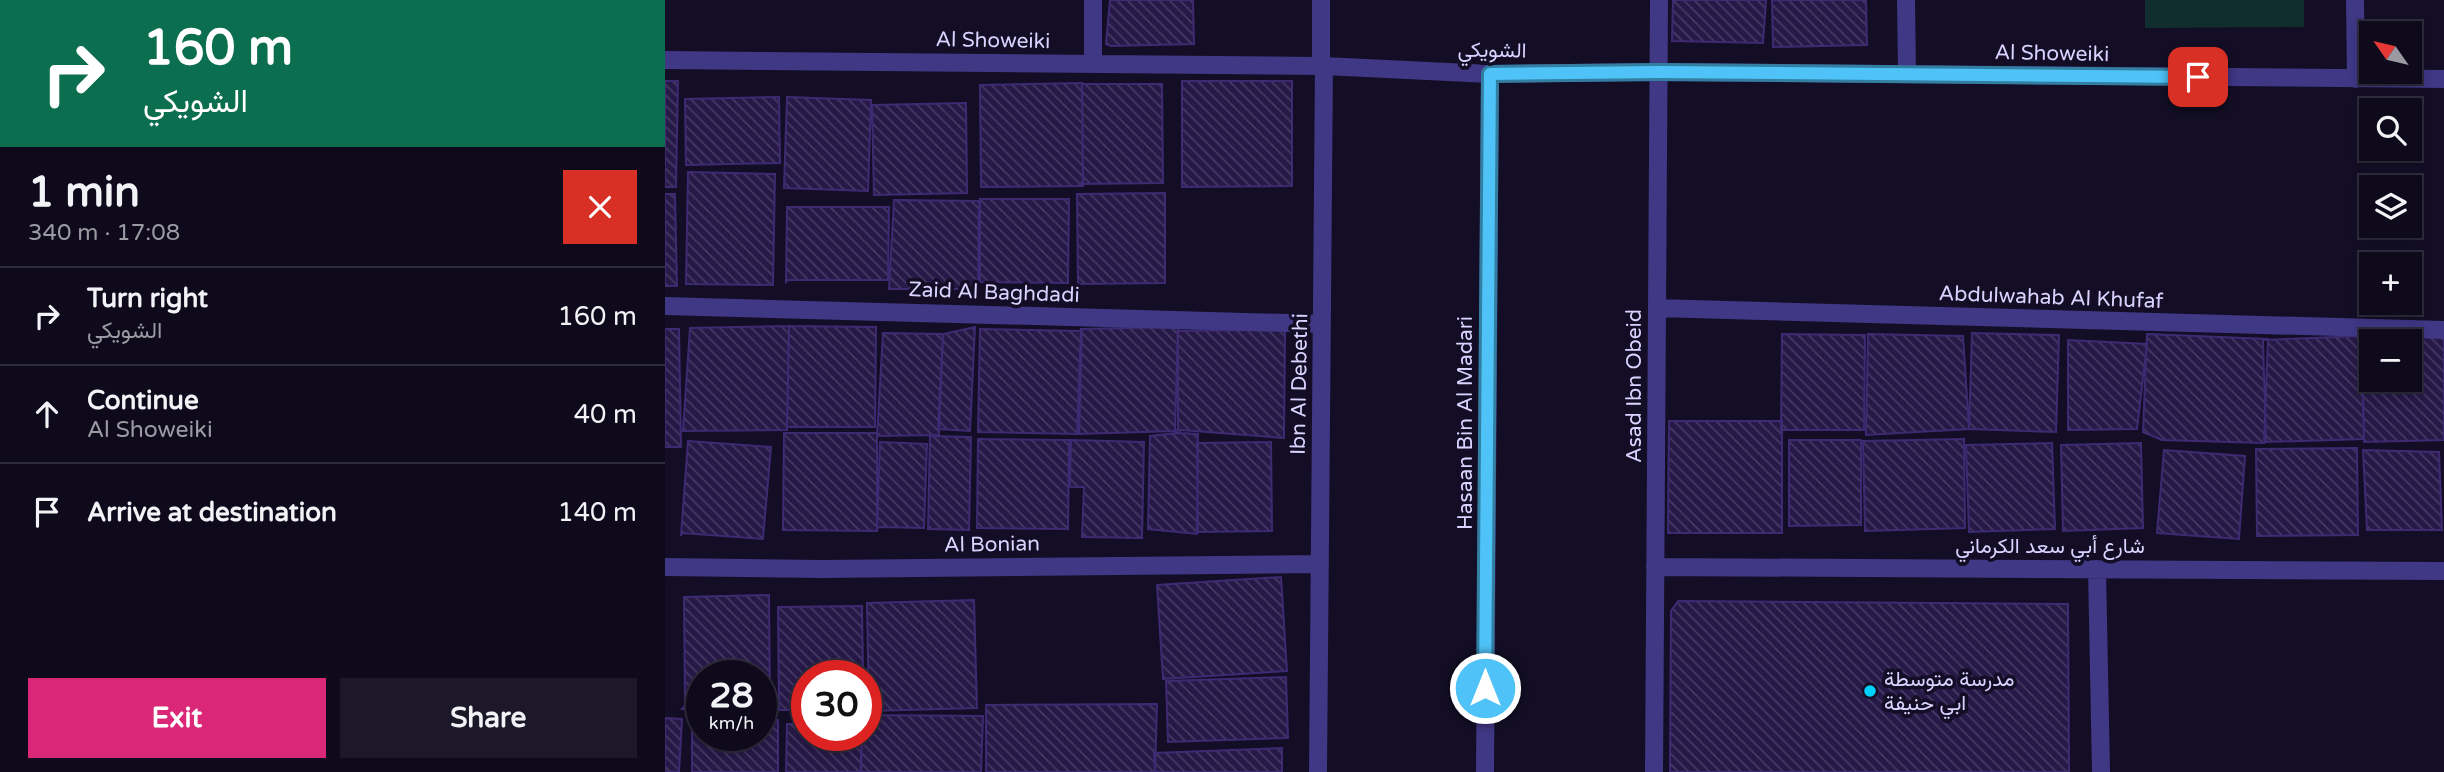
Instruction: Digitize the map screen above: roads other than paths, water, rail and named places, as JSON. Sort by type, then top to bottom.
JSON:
[{"type":"street","points":[[1093,0],[1093,64]]},
{"type":"street","name":"Ibn Al Debethi","points":[[1318,772],[1322,324],[1321,0]]},
{"type":"street","name":"Asad Ibn Obeid","points":[[1654,772],[1660,0]]},
{"type":"street","points":[[1906,0],[1907,74]]},
{"type":"street","points":[[2355,0],[2356,79]]},
{"type":"street","name":"Al Showeiki","points":[[665,60],[1323,66]]},
{"type":"street","name":"الشويكي","points":[[1323,66],[1490,74],[1659,72]]},
{"type":"street","name":"Al Showeiki","points":[[1659,72],[2444,79]]},
{"type":"street","name":"Hasaan Bin Al Madari","points":[[1485,772],[1490,74]]},
{"type":"street","name":"Zaid Al Baghdadi","points":[[665,306],[1322,324]]},
{"type":"street","name":"Abdulwahab Al Khufaf","points":[[1657,308],[2444,330]]},
{"type":"street","name":"Al Bonian","points":[[665,567],[822,569],[1320,564]]},
{"type":"street","name":"شارع أبي سعد الكرماني","points":[[1655,567],[2444,571]]},
{"type":"street","points":[[2097,569],[2101,772]]},
{"type":"place","name":"مدرسة متوسطة ابي حنيفة","points":[[1870,691]]}]
